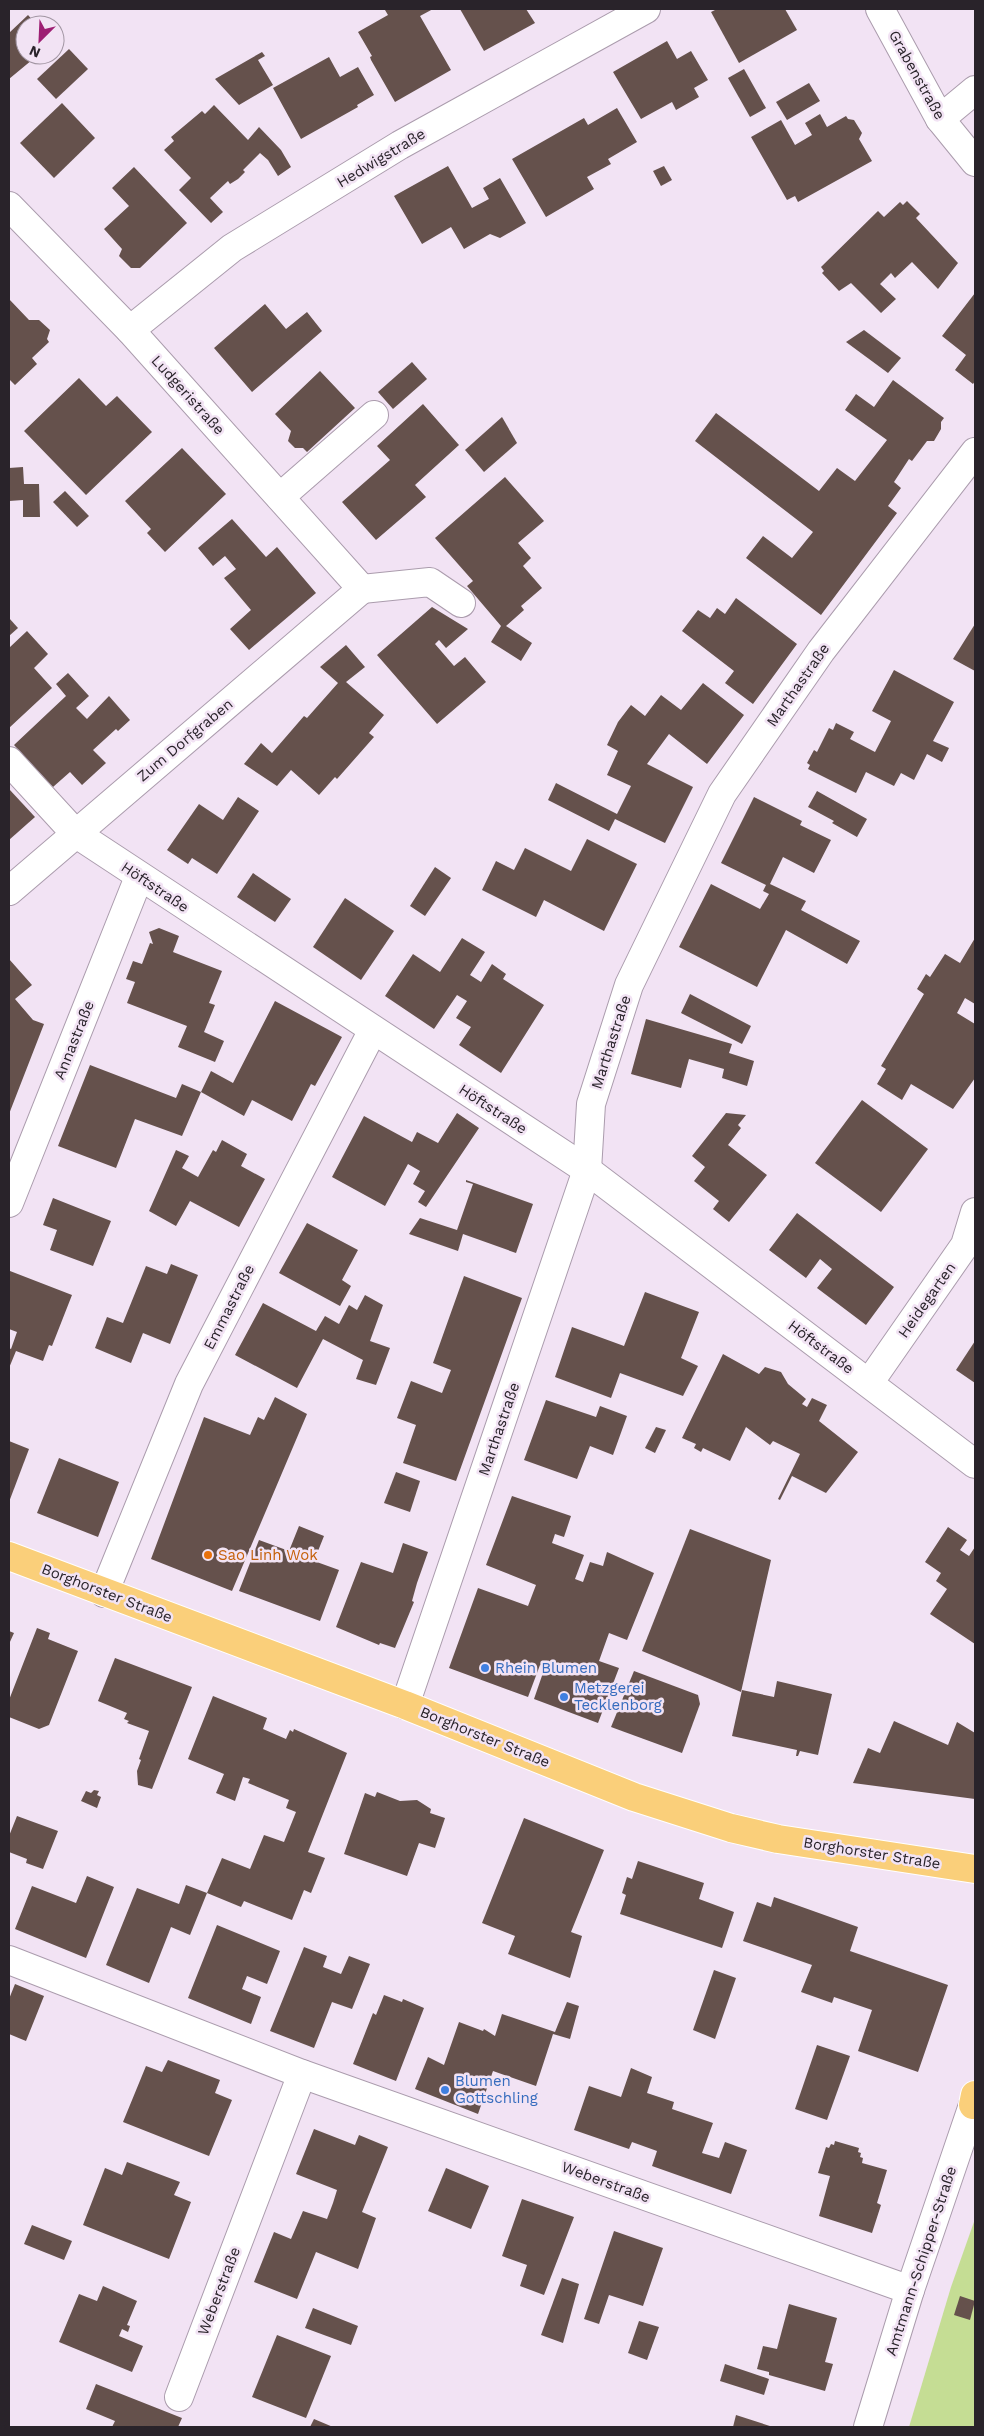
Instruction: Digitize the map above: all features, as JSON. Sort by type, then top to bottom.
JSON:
[{"type":"main road","name":"Borghorster Straße","points":[[9,1556],[405,1705],[634,1797],[731,1828],[778,1839],[975,1869]]},
{"type":"street","name":"Hedwigstraße","points":[[130,330],[232,248],[400,145],[646,9]]},
{"type":"street","name":"Grabenstraße","points":[[880,9],[940,119],[975,162]]},
{"type":"street","points":[[940,119],[975,90]]},
{"type":"street","name":"Ludgeristraße","points":[[9,206],[130,330],[362,589]]},
{"type":"street","points":[[280,497],[374,414]]},
{"type":"street","name":"Marthastraße","points":[[405,1705],[587,1170],[591,1104],[629,985],[722,794],[821,651],[975,452]]},
{"type":"street","points":[[362,589],[430,582],[461,602]]},
{"type":"street","name":"Zum Dorfgraben","points":[[9,892],[75,833],[362,589]]},
{"type":"street","name":"Höftstraße","points":[[9,761],[75,833],[139,877],[587,1170],[975,1464]]},
{"type":"street","name":"Annastraße","points":[[9,1203],[139,877]]},
{"type":"street","name":"Emmastraße","points":[[104,1593],[189,1384],[373,1030]]},
{"type":"street","name":"Heidegarten","points":[[869,1383],[965,1246],[975,1212]]},
{"type":"street","name":"Weberstraße","points":[[9,1960],[302,2074],[910,2290]]},
{"type":"street","name":"Weberstraße","points":[[179,2397],[302,2074]]},
{"type":"street","name":"Amtmann-Schipper-Straße","points":[[868,2427],[910,2290],[974,2102]]},
{"type":"green space","points":[[975,2219],[975,2427],[909,2427],[951,2287]]},
{"type":"building","points":[[433,9],[420,16],[451,70],[395,102],[371,60],[370,57],[372,56],[358,32],[388,15],[385,10]]},
{"type":"building","points":[[460,9],[526,9],[535,23],[484,51]]},
{"type":"building","points":[[717,9],[785,9],[797,30],[739,63],[711,12]]},
{"type":"building","points":[[15,27],[15,65],[26,65],[9,79],[9,33]]},
{"type":"building","points":[[667,41],[677,59],[691,51],[708,80],[694,88],[699,97],[676,110],[672,102],[641,119],[613,72]]},
{"type":"building","points":[[69,49],[88,69],[56,99],[37,79],[52,65],[65,65],[65,53]]},
{"type":"building","points":[[262,52],[265,56],[258,60],[273,85],[239,105],[215,79]]},
{"type":"building","points":[[329,57],[340,77],[358,67],[374,95],[357,105],[358,107],[301,139],[273,88]]},
{"type":"building","points":[[744,69],[766,108],[750,117],[728,78]]},
{"type":"building","points":[[809,83],[820,101],[787,120],[776,102]]},
{"type":"building","points":[[62,103],[95,138],[54,178],[20,143]]},
{"type":"building","points":[[214,105],[248,140],[259,127],[281,150],[291,167],[278,176],[268,160],[260,153],[243,170],[245,172],[238,179],[230,184],[228,181],[210,198],[223,212],[211,223],[179,190],[191,178],[164,150],[174,141],[171,137],[202,111],[205,114]]},
{"type":"building","points":[[617,108],[637,142],[608,159],[611,164],[587,177],[594,189],[546,217],[512,159],[584,118],[588,125]]},
{"type":"building","points":[[820,114],[827,127],[846,116],[848,119],[854,120],[862,133],[859,139],[872,161],[798,202],[795,196],[787,200],[751,137],[781,120],[795,145],[812,135],[805,123]]},
{"type":"building","points":[[448,166],[472,208],[489,199],[483,188],[500,178],[526,223],[500,238],[490,234],[464,249],[451,227],[422,244],[394,196]]},
{"type":"building","points":[[664,166],[672,180],[661,186],[653,171]]},
{"type":"building","points":[[134,167],[187,223],[140,268],[131,268],[119,256],[122,249],[104,229],[129,206],[112,188]]},
{"type":"building","points":[[907,201],[920,214],[916,218],[958,263],[938,289],[912,262],[895,278],[891,273],[880,284],[896,299],[881,313],[851,283],[839,291],[822,273],[824,271],[821,267],[878,211],[884,217],[900,202],[903,205]]},
{"type":"building","points":[[975,293],[975,381],[973,384],[955,370],[966,355],[942,336]]},
{"type":"building","points":[[9,299],[29,320],[39,320],[50,330],[47,339],[49,342],[32,358],[37,364],[15,385],[9,379]]},
{"type":"building","points":[[265,304],[286,329],[307,312],[322,331],[252,392],[214,348]]},
{"type":"building","points":[[864,330],[901,358],[888,373],[846,342]]},
{"type":"building","points":[[412,362],[427,379],[393,409],[378,392]]},
{"type":"building","points":[[320,371],[355,408],[307,452],[303,448],[295,448],[288,441],[291,431],[275,414]]},
{"type":"building","points":[[79,378],[106,406],[117,396],[152,432],[86,495],[24,431]]},
{"type":"building","points":[[893,380],[944,418],[941,422],[941,429],[934,441],[927,441],[912,461],[909,459],[894,482],[901,488],[888,506],[897,513],[821,615],[746,558],[763,536],[792,558],[813,532],[695,441],[716,413],[819,491],[837,468],[855,481],[887,440],[845,410],[856,394],[874,407]]},
{"type":"building","points":[[423,404],[459,445],[415,485],[426,497],[376,540],[342,502],[390,460],[377,446]]},
{"type":"building","points":[[502,417],[517,443],[484,472],[465,450]]},
{"type":"building","points":[[182,448],[226,494],[165,552],[147,533],[151,529],[125,501]]},
{"type":"building","points":[[23,467],[24,484],[39,484],[40,517],[23,517],[23,500],[9,501],[9,468]]},
{"type":"building","points":[[505,477],[544,521],[518,543],[531,558],[523,566],[542,588],[521,606],[524,610],[506,626],[532,643],[521,661],[491,642],[501,626],[467,586],[473,581],[435,538]]},
{"type":"building","points":[[65,491],[89,516],[77,527],[53,502]]},
{"type":"building","points":[[232,519],[266,557],[277,547],[316,593],[249,650],[230,629],[251,610],[224,578],[236,569],[225,556],[213,566],[198,548]]},
{"type":"building","points":[[736,598],[797,644],[753,704],[725,683],[734,671],[682,631],[698,610],[710,618],[717,608],[725,614]]},
{"type":"building","points":[[432,607],[468,629],[446,648],[439,640],[435,644],[454,666],[465,657],[486,682],[437,724],[377,655]]},
{"type":"building","points":[[9,618],[18,628],[9,636]]},
{"type":"building","points":[[975,624],[975,671],[953,659]]},
{"type":"building","points":[[27,631],[48,654],[34,668],[52,688],[9,728],[9,648]]},
{"type":"building","points":[[346,645],[365,667],[346,682],[384,715],[369,733],[374,737],[337,779],[335,777],[319,795],[291,770],[277,786],[244,764],[261,743],[272,753],[304,716],[307,718],[338,683],[320,667]]},
{"type":"building","points":[[894,670],[954,702],[933,741],[949,748],[942,762],[927,754],[914,780],[901,773],[894,786],[866,772],[856,793],[808,769],[810,765],[807,763],[814,750],[817,752],[829,728],[833,730],[836,723],[854,732],[850,739],[875,752],[891,721],[872,711]]},
{"type":"building","points":[[68,673],[89,696],[76,708],[87,719],[109,696],[130,720],[118,731],[116,729],[93,750],[106,763],[82,785],[70,772],[53,787],[14,745],[66,696],[56,684]]},
{"type":"building","points":[[703,683],[744,715],[707,764],[669,734],[647,764],[693,787],[665,843],[615,819],[609,831],[548,800],[556,783],[617,814],[631,786],[607,775],[618,751],[607,745],[618,722],[631,705],[645,716],[661,695],[681,710]]},
{"type":"building","points":[[9,789],[35,817],[9,840]]},
{"type":"building","points":[[817,791],[867,819],[857,837],[832,823],[834,821],[808,807]]},
{"type":"building","points":[[238,797],[259,811],[217,874],[192,858],[188,864],[167,850],[199,804],[223,820]]},
{"type":"building","points":[[754,797],[802,821],[800,825],[831,840],[814,873],[783,857],[770,884],[806,901],[801,910],[860,941],[847,964],[786,930],[757,987],[679,947],[711,884],[760,909],[769,894],[763,891],[766,885],[721,863]]},
{"type":"building","points":[[587,839],[637,864],[604,931],[544,900],[536,917],[482,890],[496,861],[514,870],[525,848],[571,871]]},
{"type":"building","points":[[435,867],[451,878],[425,916],[410,906]]},
{"type":"building","points":[[253,873],[291,899],[275,922],[237,897]]},
{"type":"building","points":[[345,898],[394,931],[361,980],[313,947]]},
{"type":"building","points":[[159,928],[179,936],[173,952],[222,971],[209,1003],[215,1005],[204,1032],[224,1041],[215,1062],[178,1047],[187,1026],[127,1003],[135,982],[126,979],[133,961],[142,964],[150,943],[153,944],[149,932]]},
{"type":"building","points":[[462,938],[485,952],[470,975],[481,982],[492,964],[506,974],[503,979],[544,1005],[501,1073],[459,1045],[471,1027],[456,1018],[467,1001],[457,995],[434,1029],[385,996],[413,954],[440,972]]},
{"type":"building","points":[[975,938],[975,1004],[965,998],[957,1013],[975,1024],[975,1078],[953,1109],[911,1084],[902,1100],[877,1084],[886,1069],[881,1066],[924,994],[917,989],[926,974],[930,977],[945,954],[960,963]]},
{"type":"building","points":[[9,959],[32,985],[15,999],[33,1020],[44,1024],[9,1114]]},
{"type":"building","points":[[690,994],[751,1026],[742,1044],[681,1013]]},
{"type":"building","points":[[275,1001],[342,1037],[315,1086],[311,1084],[292,1121],[252,1100],[244,1116],[201,1092],[211,1071],[233,1083]]},
{"type":"building","points":[[646,1019],[732,1044],[729,1053],[754,1061],[747,1086],[722,1078],[724,1069],[689,1059],[681,1088],[631,1074]]},
{"type":"building","points":[[90,1065],[176,1098],[182,1084],[201,1092],[182,1136],[135,1119],[116,1168],[58,1146]]},
{"type":"building","points":[[862,1100],[928,1149],[881,1212],[815,1163]]},
{"type":"building","points":[[457,1113],[479,1128],[426,1207],[418,1202],[425,1191],[413,1184],[420,1171],[408,1164],[385,1206],[332,1177],[364,1116],[412,1142],[417,1132],[438,1143]]},
{"type":"building","points":[[726,1113],[746,1115],[738,1125],[741,1128],[728,1145],[767,1175],[729,1222],[713,1209],[719,1201],[694,1181],[705,1167],[692,1156]]},
{"type":"building","points":[[222,1140],[247,1154],[241,1166],[265,1179],[239,1227],[190,1201],[176,1226],[149,1211],[176,1150],[189,1156],[182,1168],[198,1177],[213,1150],[216,1152]]},
{"type":"building","points":[[466,1180],[533,1204],[516,1253],[463,1234],[458,1251],[409,1234],[420,1218],[457,1230],[473,1184],[466,1182]]},
{"type":"building","points":[[53,1198],[111,1221],[93,1266],[50,1250],[57,1230],[43,1225]]},
{"type":"building","points":[[797,1213],[894,1287],[866,1325],[817,1288],[832,1269],[820,1259],[806,1278],[769,1250]]},
{"type":"building","points":[[307,1223],[358,1250],[342,1280],[351,1286],[340,1306],[279,1273]]},
{"type":"building","points":[[171,1264],[198,1275],[170,1344],[143,1333],[131,1363],[95,1348],[107,1317],[123,1323],[146,1266],[167,1274]]},
{"type":"building","points":[[10,1271],[72,1295],[52,1346],[49,1345],[43,1361],[16,1351],[9,1368],[9,1348],[11,1349],[17,1332],[9,1329]]},
{"type":"building","points":[[464,1276],[522,1298],[456,1481],[403,1463],[416,1425],[397,1418],[411,1381],[442,1393],[451,1370],[433,1363]]},
{"type":"building","points":[[645,1292],[699,1312],[681,1358],[698,1366],[683,1396],[620,1373],[611,1398],[555,1377],[572,1327],[624,1346]]},
{"type":"building","points":[[365,1295],[383,1305],[370,1341],[390,1348],[376,1385],[356,1379],[363,1360],[323,1339],[297,1388],[235,1355],[263,1303],[316,1331],[325,1316],[339,1324],[349,1305],[357,1310]]},
{"type":"building","points":[[975,1341],[975,1383],[956,1370]]},
{"type":"building","points":[[723,1354],[759,1374],[765,1367],[781,1372],[788,1384],[806,1399],[802,1404],[807,1407],[812,1398],[827,1405],[819,1421],[858,1452],[826,1493],[792,1476],[780,1500],[778,1499],[800,1454],[773,1441],[770,1445],[746,1427],[730,1461],[703,1448],[701,1452],[694,1448],[696,1444],[682,1438]]},
{"type":"building","points":[[275,1397],[307,1414],[232,1591],[151,1559],[204,1417],[250,1435],[258,1417],[264,1420]]},
{"type":"building","points":[[546,1400],[596,1417],[600,1406],[627,1416],[613,1455],[590,1446],[577,1479],[524,1460]]},
{"type":"building","points":[[656,1427],[666,1430],[655,1453],[645,1448]]},
{"type":"building","points":[[9,1441],[29,1449],[9,1502]]},
{"type":"building","points":[[59,1458],[119,1482],[98,1537],[37,1513]]},
{"type":"building","points":[[396,1472],[420,1481],[410,1512],[384,1503]]},
{"type":"building","points":[[512,1496],[571,1516],[564,1537],[555,1534],[552,1543],[584,1555],[575,1579],[583,1582],[590,1562],[603,1566],[607,1552],[654,1573],[627,1640],[609,1633],[599,1661],[619,1668],[598,1723],[534,1699],[545,1667],[540,1665],[528,1697],[449,1668],[478,1588],[528,1606],[536,1585],[486,1565]]},
{"type":"building","points":[[299,1526],[324,1536],[314,1561],[339,1570],[320,1621],[239,1591],[259,1540],[289,1551]]},
{"type":"building","points":[[948,1527],[967,1540],[960,1550],[969,1556],[975,1547],[975,1644],[930,1614],[947,1589],[936,1581],[941,1573],[925,1562]]},
{"type":"building","points":[[690,1529],[771,1560],[741,1692],[642,1651]]},
{"type":"building","points":[[403,1543],[428,1552],[417,1583],[412,1601],[414,1602],[395,1648],[380,1643],[379,1645],[336,1627],[361,1562],[393,1573]]},
{"type":"building","points":[[37,1628],[50,1633],[48,1639],[78,1651],[49,1725],[39,1729],[9,1717],[9,1700]]},
{"type":"building","points":[[9,1631],[14,1633],[9,1644]]},
{"type":"building","points":[[115,1658],[192,1687],[152,1789],[138,1785],[137,1771],[141,1760],[139,1759],[149,1731],[127,1723],[129,1721],[124,1719],[127,1713],[98,1701]]},
{"type":"building","points":[[634,1671],[698,1695],[700,1704],[682,1753],[611,1727]]},
{"type":"building","points":[[777,1681],[832,1694],[818,1755],[800,1751],[798,1756],[796,1756],[797,1750],[732,1736],[742,1690],[774,1697]]},
{"type":"building","points":[[213,1696],[267,1718],[263,1729],[286,1739],[290,1730],[293,1732],[294,1729],[347,1753],[308,1852],[325,1858],[311,1893],[304,1890],[292,1920],[244,1901],[241,1907],[207,1893],[222,1858],[250,1869],[264,1835],[284,1842],[296,1812],[286,1808],[289,1800],[248,1783],[250,1779],[243,1777],[235,1801],[216,1793],[224,1774],[188,1759]]},
{"type":"building","points":[[894,1721],[948,1745],[957,1722],[975,1733],[975,1799],[853,1783],[868,1748],[880,1753]]},
{"type":"building","points":[[94,1790],[99,1791],[97,1795],[101,1797],[97,1808],[81,1801],[86,1791],[91,1793]]},
{"type":"building","points":[[377,1792],[400,1801],[417,1800],[431,1809],[430,1813],[445,1818],[435,1848],[419,1843],[407,1876],[344,1854],[365,1793],[375,1797]]},
{"type":"building","points":[[17,1816],[58,1831],[43,1869],[26,1863],[27,1859],[9,1852],[9,1836]]},
{"type":"building","points":[[524,1818],[604,1850],[571,1932],[582,1936],[570,1978],[508,1954],[515,1936],[482,1923]]},
{"type":"building","points":[[638,1861],[704,1883],[699,1899],[734,1912],[722,1948],[620,1914],[626,1895],[622,1893],[627,1877],[632,1879]]},
{"type":"building","points":[[87,1876],[114,1887],[86,1958],[15,1929],[32,1886],[76,1903]]},
{"type":"building","points":[[186,1885],[207,1893],[190,1935],[171,1927],[149,1983],[106,1965],[137,1888],[179,1904]]},
{"type":"building","points":[[774,1897],[858,1927],[850,1951],[948,1985],[918,2072],[858,2051],[872,2010],[834,1997],[832,2003],[801,1992],[812,1965],[743,1941],[757,1902],[771,1907]]},
{"type":"building","points":[[217,1925],[280,1951],[267,1984],[247,1976],[242,1989],[261,1997],[251,2024],[188,1998]]},
{"type":"building","points":[[304,1947],[327,1956],[323,1967],[341,1974],[349,1956],[370,1964],[352,2009],[332,2002],[314,2048],[270,2031]]},
{"type":"building","points":[[714,1970],[736,1978],[715,2039],[693,2030]]},
{"type":"building","points":[[15,1984],[44,1996],[26,2041],[9,2034],[9,1999]]},
{"type":"building","points":[[384,1995],[402,2002],[403,1999],[424,2008],[396,2081],[353,2064],[373,2013],[376,2015]]},
{"type":"building","points":[[567,2002],[579,2006],[570,2039],[553,2034],[536,2086],[493,2071],[478,2114],[415,2089],[428,2057],[444,2065],[459,2022],[483,2031],[484,2029],[495,2036],[502,2014],[555,2032]]},
{"type":"building","points":[[817,2045],[850,2056],[827,2120],[795,2109]]},
{"type":"building","points":[[168,2060],[220,2080],[215,2093],[232,2100],[209,2156],[123,2122],[146,2066],[162,2072]]},
{"type":"building","points":[[631,2068],[652,2077],[647,2093],[674,2102],[672,2109],[713,2123],[702,2153],[719,2158],[725,2142],[747,2150],[731,2194],[652,2166],[657,2151],[632,2142],[629,2149],[574,2130],[589,2086],[621,2097]]},
{"type":"building","points":[[314,2129],[355,2145],[359,2135],[388,2147],[362,2212],[376,2218],[358,2269],[316,2252],[297,2299],[254,2282],[274,2232],[291,2239],[303,2211],[327,2219],[337,2190],[296,2174]]},
{"type":"building","points":[[835,2141],[859,2148],[860,2157],[863,2158],[862,2163],[887,2170],[877,2203],[881,2205],[872,2233],[819,2216],[830,2176],[818,2173],[826,2147],[829,2148],[831,2144],[834,2145]]},
{"type":"building","points":[[127,2162],[180,2182],[174,2195],[191,2202],[169,2259],[83,2225],[105,2168],[122,2175]]},
{"type":"building","points":[[446,2168],[489,2186],[471,2229],[428,2211]]},
{"type":"building","points":[[522,2199],[574,2217],[544,2295],[520,2286],[527,2265],[502,2256]]},
{"type":"building","points":[[32,2225],[72,2241],[64,2260],[24,2244]]},
{"type":"building","points":[[614,2231],[663,2248],[643,2306],[609,2295],[599,2324],[584,2319]]},
{"type":"building","points":[[562,2278],[579,2284],[563,2343],[541,2335]]},
{"type":"building","points":[[103,2286],[137,2301],[127,2325],[130,2326],[128,2332],[122,2329],[119,2336],[143,2346],[132,2372],[59,2342],[79,2294],[97,2301]]},
{"type":"building","points":[[960,2296],[975,2301],[970,2320],[954,2315]]},
{"type":"building","points":[[789,2304],[837,2318],[825,2362],[833,2364],[825,2391],[769,2375],[769,2372],[757,2369],[763,2346],[777,2349]]},
{"type":"building","points":[[313,2308],[358,2326],[351,2345],[305,2328]]},
{"type":"building","points":[[639,2321],[659,2327],[647,2360],[628,2353]]},
{"type":"building","points":[[277,2335],[331,2356],[306,2418],[252,2397]]},
{"type":"building","points":[[725,2364],[769,2379],[764,2395],[720,2381]]},
{"type":"building","points":[[96,2384],[182,2418],[178,2427],[112,2427],[115,2421],[86,2409]]},
{"type":"building","points":[[736,2415],[773,2427],[733,2427]]},
{"type":"building","points":[[314,2419],[333,2427],[310,2427]]},
{"type":"place","name":"Sao Linh Wok","points":[[208,1555]]},
{"type":"place","name":"Rhein Blumen","points":[[485,1668]]},
{"type":"place","name":"Metzgerei Tecklenborg","points":[[564,1697]]},
{"type":"place","name":"Blumen Gottschling","points":[[445,2090]]}]
